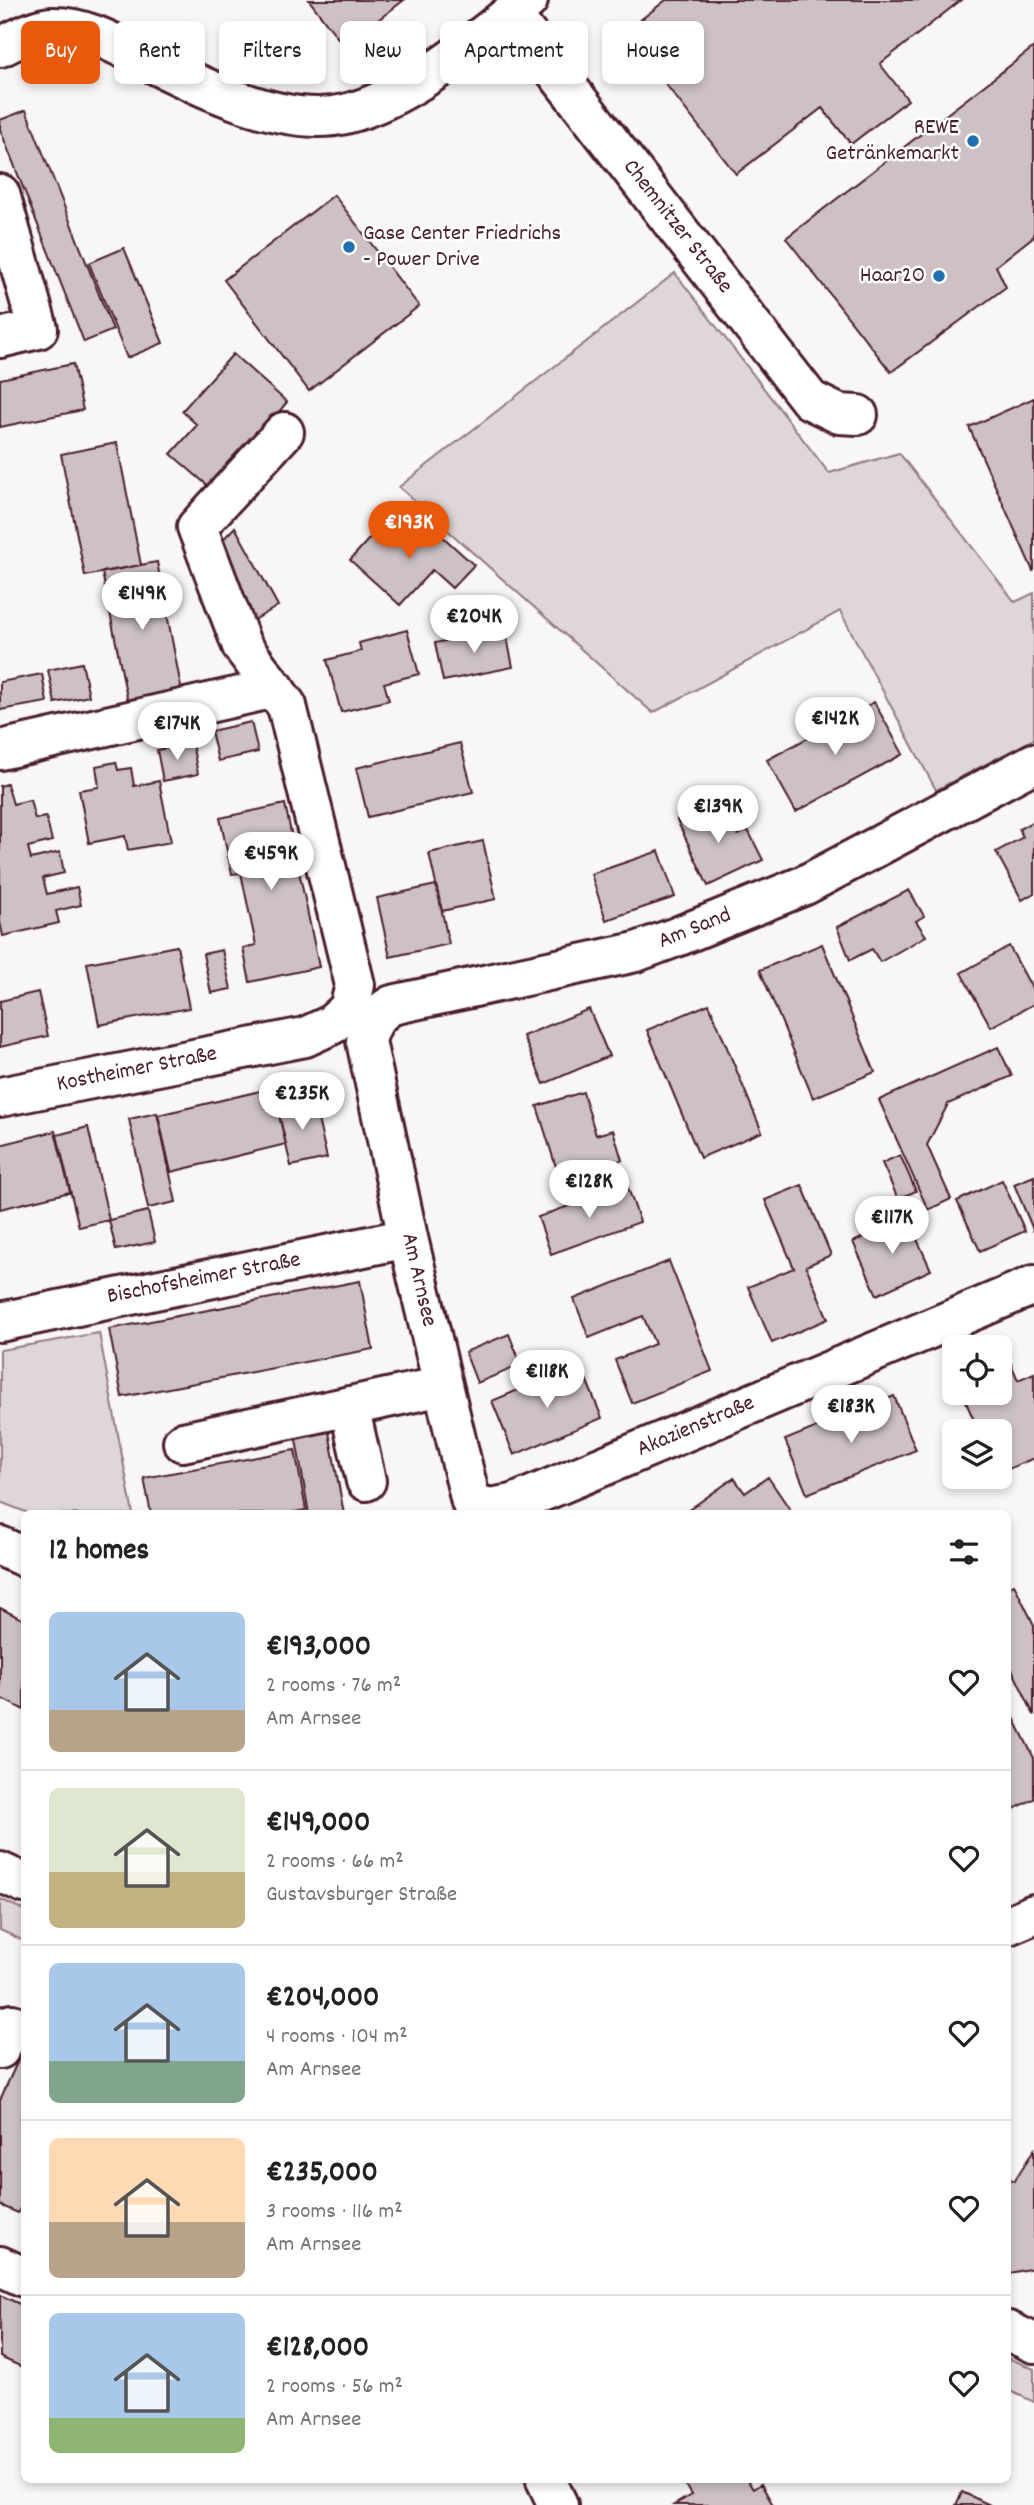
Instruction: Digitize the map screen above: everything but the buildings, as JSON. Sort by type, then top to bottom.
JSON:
[{"type":"street","points":[[0,47],[39,30],[54,27],[76,30],[100,37],[193,83],[277,113],[314,117],[344,115],[377,103],[423,78],[520,7]]},
{"type":"street","name":"Chemnitzer Straße","points":[[520,7],[810,400],[839,414],[858,415]]},
{"type":"street","points":[[0,194],[38,330],[0,338]]},
{"type":"street","points":[[0,750],[275,688],[242,646],[197,527],[284,432]]},
{"type":"street","name":"Kostheimer Straße","points":[[0,1097],[305,1037],[331,1025],[349,1009],[355,985],[287,706],[275,688]]},
{"type":"street","name":"Am Sand","points":[[369,1058],[366,1041],[370,1024],[379,1012],[392,1005],[636,952],[679,936],[805,885],[1034,763]]},
{"type":"street","name":"Am Arnsee","points":[[369,1058],[408,1238],[471,1503]]},
{"type":"street","name":"Bischofsheimer Straße","points":[[0,1322],[408,1238]]},
{"type":"street","name":"Akazienstraße","points":[[471,1503],[490,1508],[513,1504],[1034,1285]]},
{"type":"street","points":[[183,1443],[443,1386]]},
{"type":"street","points":[[349,1406],[366,1481]]},
{"type":"street","points":[[0,1546],[21,1556]]},
{"type":"street","points":[[0,1872],[21,1882]]},
{"type":"street","points":[[1011,1924],[1034,1914]]},
{"type":"street","points":[[0,2266],[21,2276]]},
{"type":"street","points":[[1011,2332],[1034,2343]]},
{"type":"street","points":[[547,2483],[558,2505]]},
{"type":"shaded area","points":[[675,273],[829,473],[899,453],[1015,602],[1034,593],[1034,739],[936,790],[840,611],[653,713],[399,487]]},
{"type":"shaded area","points":[[99,1333],[132,1510],[21,1510],[0,1502],[0,1350]]},
{"type":"shaded area","points":[[0,1899],[21,1909],[21,1940],[0,1930]]},
{"type":"shaded area","points":[[1011,2359],[1034,2369],[1034,2402],[1011,2391]]},
{"type":"place","name":"REWE Getränkemarkt","points":[[973,141]]},
{"type":"place","name":"Gase Center Friedrichs - Power Drive","points":[[349,247]]},
{"type":"place","name":"Haar2O","points":[[939,276]]}]
